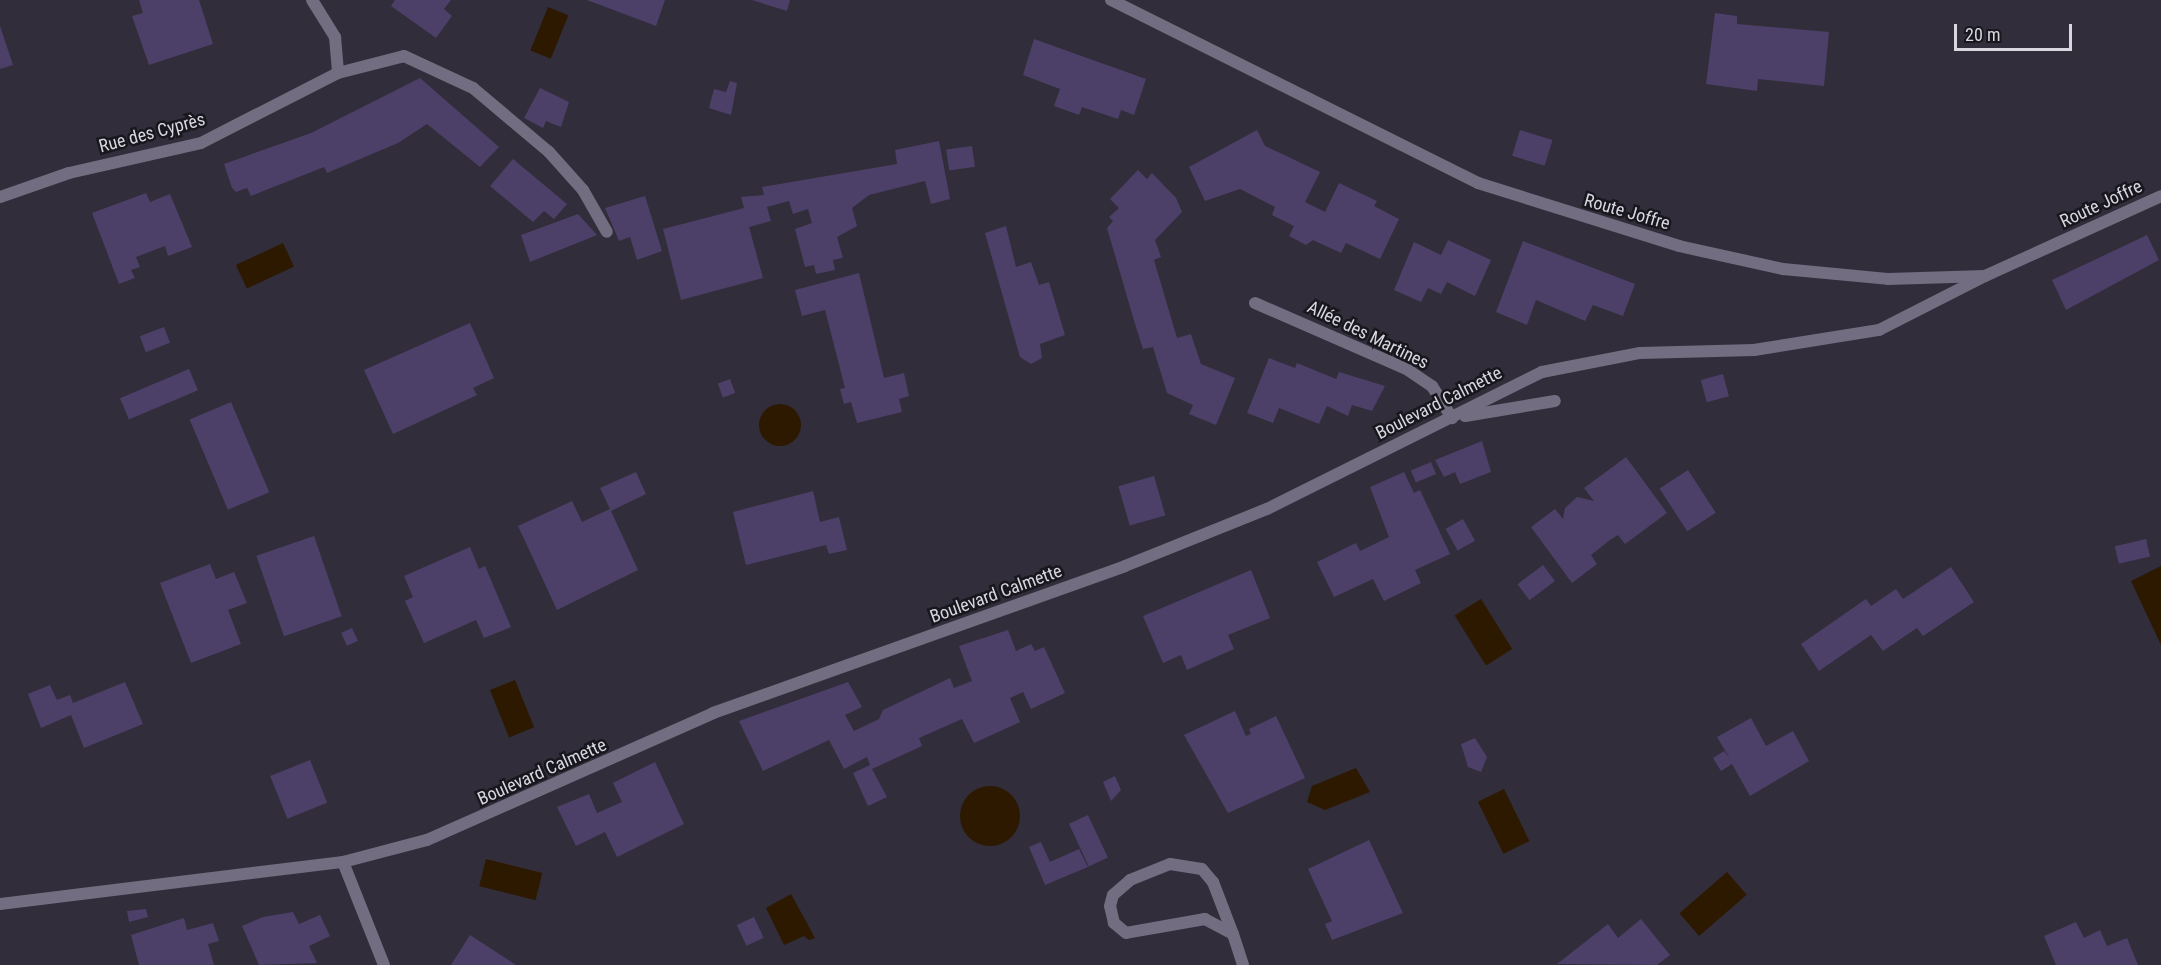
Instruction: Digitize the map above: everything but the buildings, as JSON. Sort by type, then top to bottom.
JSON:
[{"type":"street","points":[[312,0],[335,37],[338,73]]},
{"type":"street","name":"Route Joffre","points":[[1111,0],[1478,183],[1579,217],[1783,269],[1888,279],[1985,276],[2161,196]]},
{"type":"street","name":"Rue des Cyprès","points":[[0,197],[69,173],[201,143],[338,73],[404,56],[473,88],[549,152],[583,190],[607,232]]},
{"type":"street","name":"Boulevard Calmette","points":[[0,904],[343,862],[427,840],[713,713],[1125,566],[1267,509],[1542,372],[1640,353],[1754,350],[1879,330],[1985,276]]},
{"type":"street","name":"Allée des Martines","points":[[1255,303],[1408,370],[1432,386],[1452,418]]},
{"type":"street","points":[[1452,418],[1555,400]]},
{"type":"street","points":[[343,862],[384,965]]},
{"type":"street","points":[[1233,934],[1205,919],[1126,933],[1114,923],[1110,906],[1113,895],[1130,880],[1170,864],[1188,864],[1202,869],[1213,882],[1233,934],[1243,965]]},
{"type":"shaded area","points":[[548,7],[568,15],[551,59],[530,51]]},
{"type":"shaded area","points":[[283,243],[294,267],[247,289],[236,265]]},
{"type":"shaded area","points":[[780,404],[788,405],[795,410],[800,417],[800,433],[795,440],[788,445],[780,446],[772,445],[765,440],[760,433],[759,425],[760,417],[765,410],[772,405]]},
{"type":"shaded area","points":[[2161,566],[2161,645],[2131,581]]},
{"type":"shaded area","points":[[1481,599],[1512,649],[1486,665],[1455,615]]},
{"type":"shaded area","points":[[515,680],[534,727],[509,737],[490,690]]},
{"type":"shaded area","points":[[1356,768],[1370,792],[1325,810],[1307,802],[1312,786]]},
{"type":"shaded area","points":[[990,786],[1011,795],[1020,816],[1011,837],[990,846],[969,837],[960,816],[969,795]]},
{"type":"shaded area","points":[[1504,789],[1529,841],[1503,854],[1478,802]]},
{"type":"shaded area","points":[[486,859],[542,873],[536,900],[479,886]]},
{"type":"shaded area","points":[[1727,872],[1747,895],[1699,936],[1679,913]]},
{"type":"shaded area","points":[[791,894],[815,938],[809,940],[804,936],[784,945],[766,908]]}]
